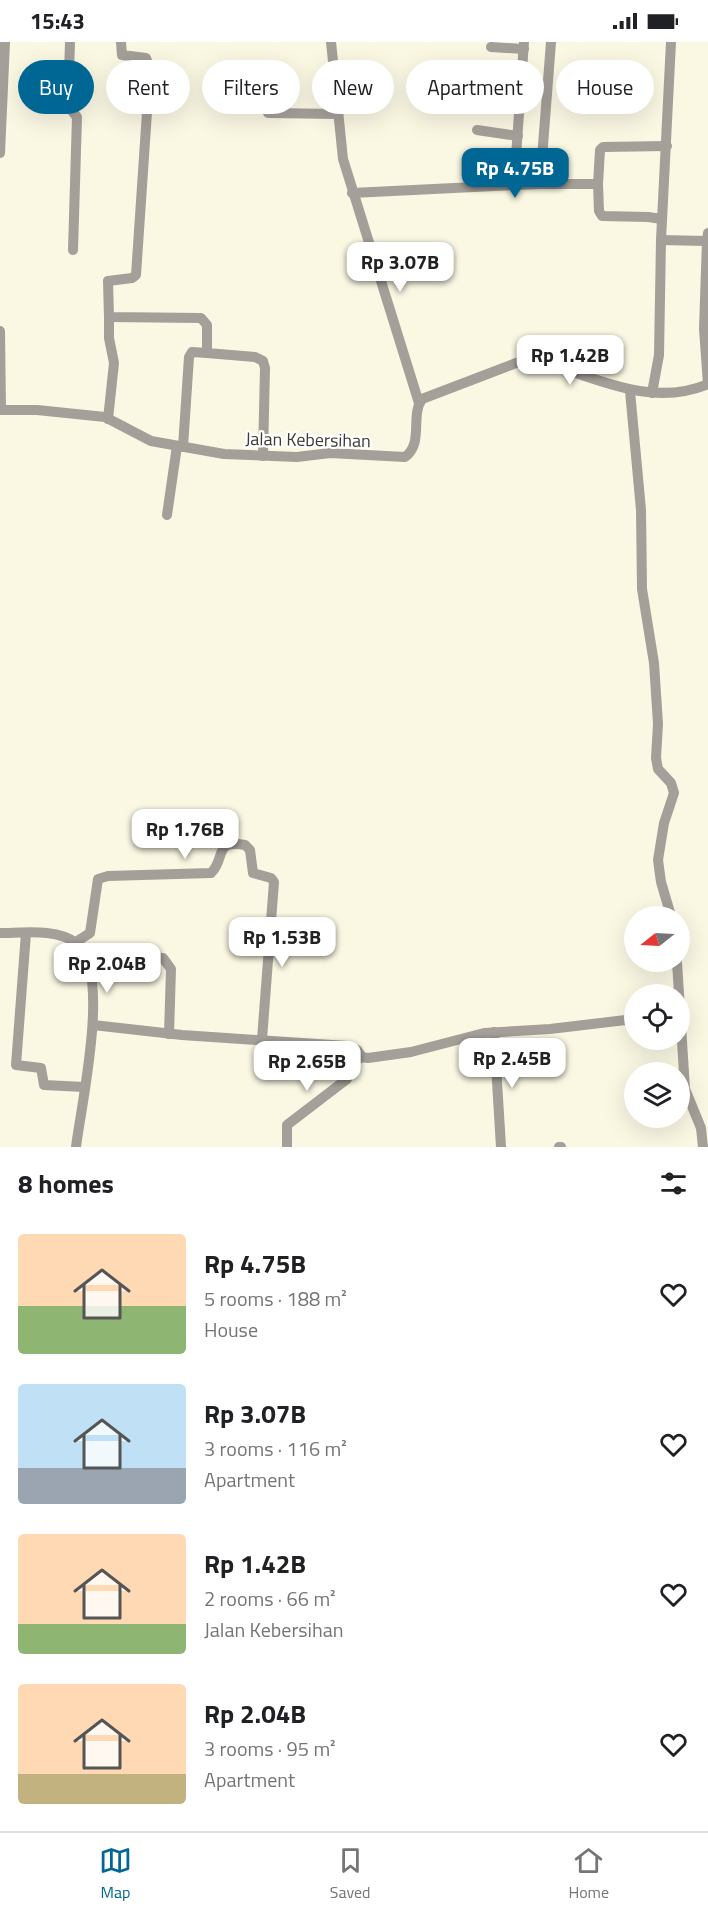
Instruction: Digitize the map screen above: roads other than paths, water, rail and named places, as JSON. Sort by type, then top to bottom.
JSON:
[{"type":"street","points":[[0,153],[1,85],[5,42]]},
{"type":"street","points":[[70,42],[68,106],[77,117],[73,250]]},
{"type":"street","points":[[108,419],[114,363],[109,338],[108,281],[132,279],[136,275],[150,68],[146,58],[122,56],[121,42]]},
{"type":"street","points":[[331,42],[332,60]]},
{"type":"street","points":[[540,184],[551,42]]},
{"type":"street","points":[[652,393],[659,355],[661,240],[672,42]]},
{"type":"street","points":[[491,47],[524,45],[523,60]]},
{"type":"street","points":[[337,114],[352,193],[404,349],[419,403],[429,396],[516,363],[531,361],[552,365],[630,391],[652,393],[708,384],[704,329],[707,237],[661,240]]},
{"type":"street","points":[[514,184],[520,114]]},
{"type":"street","points":[[477,130],[518,136]]},
{"type":"street","points":[[662,219],[602,216],[598,211],[598,184],[600,150],[603,147],[666,146]]},
{"type":"street","points":[[352,193],[514,184],[598,184]]},
{"type":"street","points":[[109,317],[201,318],[207,325],[207,352]]},
{"type":"street","points":[[0,331],[2,340],[1,410]]},
{"type":"street","points":[[167,515],[180,446],[190,354],[207,352],[255,357],[263,361],[265,368],[263,456]]},
{"type":"street","points":[[630,391],[641,510],[642,589],[654,663],[658,724],[656,758],[658,769],[671,783],[674,793],[664,823],[658,860],[668,906]]},
{"type":"street","name":"Jalan Kebersihan","points":[[1,410],[87,414],[108,419],[151,441],[224,454],[263,456],[330,453],[405,457],[414,446],[419,403]]},
{"type":"street","points":[[76,942],[90,933],[98,879],[108,876],[211,873],[224,847],[232,843],[245,845],[250,850],[253,873],[271,878],[274,882],[261,1039]]},
{"type":"street","points":[[0,933],[58,935],[76,942],[86,954],[93,972],[93,1025],[76,1147]]},
{"type":"street","points":[[26,933],[16,1064],[41,1068],[44,1084],[84,1087]]},
{"type":"street","points":[[86,954],[163,958],[167,961],[171,969],[169,1034]]},
{"type":"street","points":[[287,1147],[287,1125],[345,1081],[349,1064],[362,1057],[411,1052],[494,1032],[550,1029],[624,1020]]},
{"type":"street","points":[[93,1025],[169,1034],[347,1046],[357,1050],[362,1057]]},
{"type":"street","points":[[494,1032],[501,1147]]},
{"type":"street","points":[[682,1050],[685,1089],[701,1128],[703,1147]]}]
